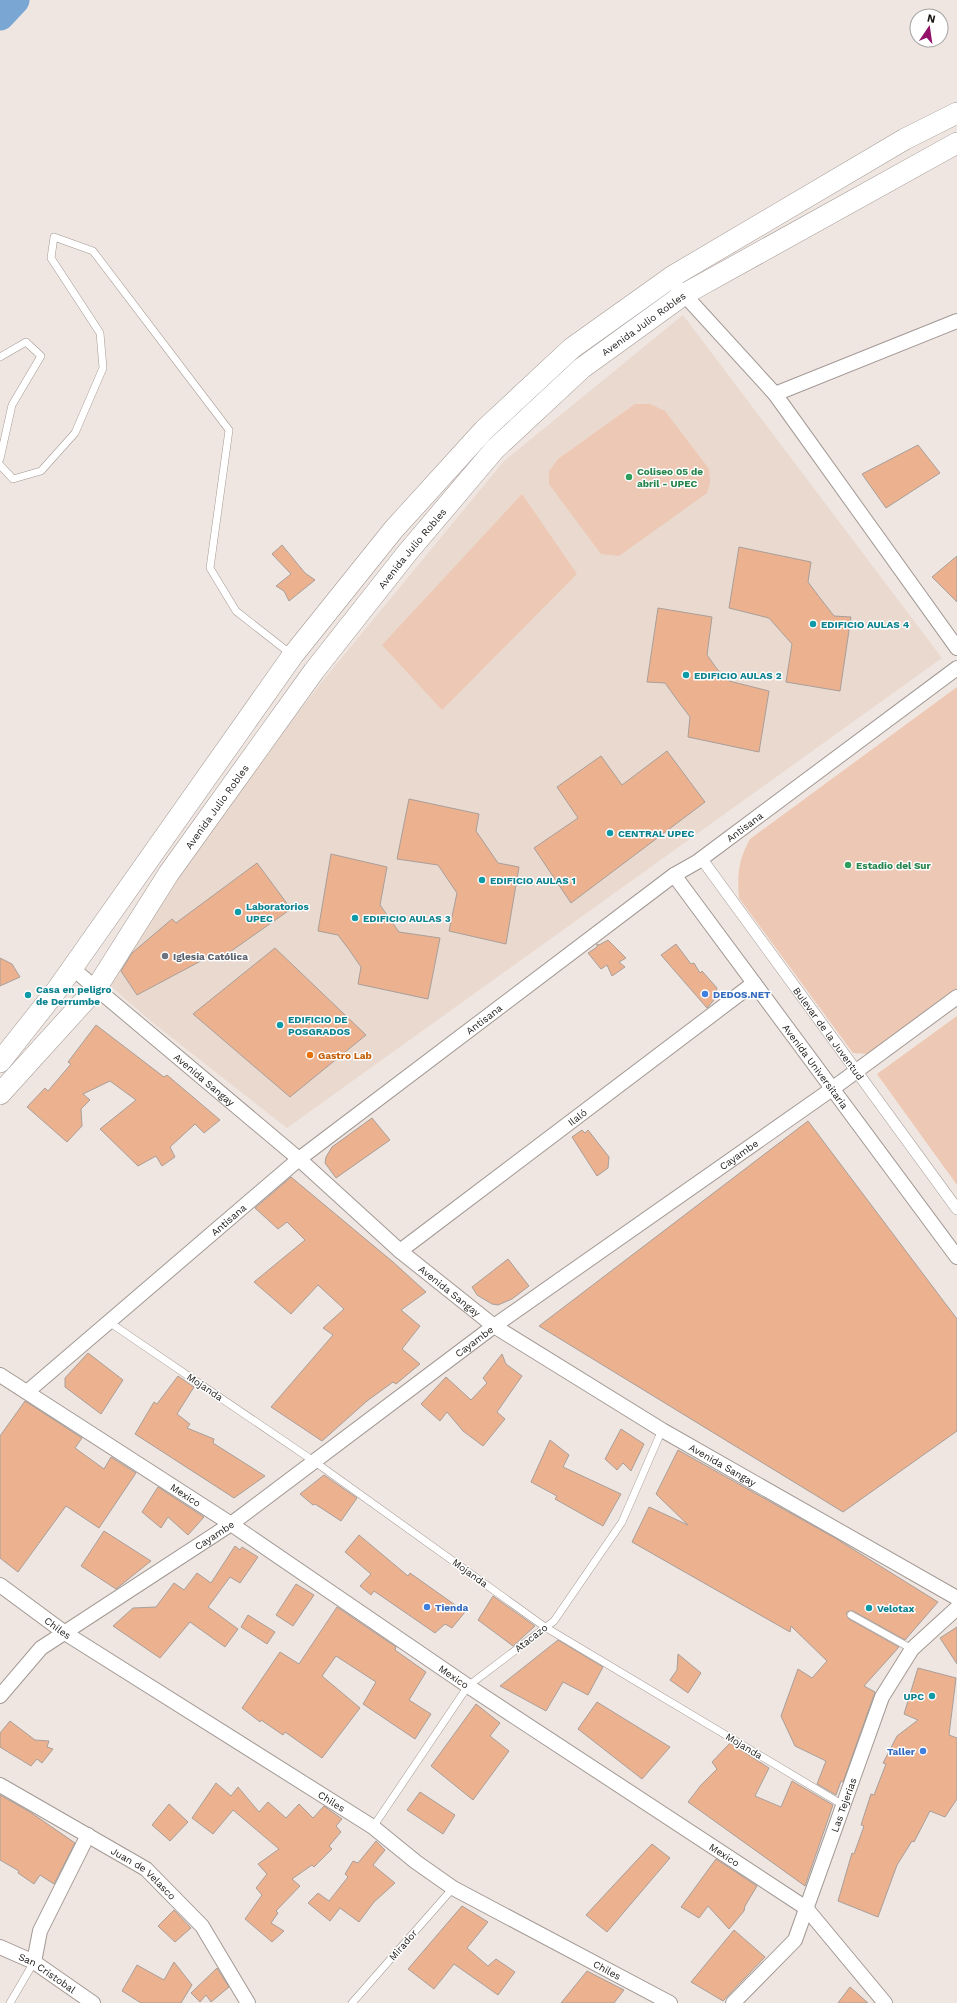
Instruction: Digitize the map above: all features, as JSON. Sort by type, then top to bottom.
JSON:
[{"type":"main road","points":[[0,1062],[72,968],[293,655],[394,529],[484,430],[572,348],[670,279],[905,139],[957,113]]},
{"type":"main road","name":"Avenida Julio Robles","points":[[0,1094],[97,987],[170,873],[314,671],[407,553],[495,449],[576,373],[684,295],[957,144]]},
{"type":"street","points":[[670,279],[775,394],[957,648]]},
{"type":"street","points":[[775,394],[957,321]]},
{"type":"street","name":"Antisana","points":[[26,1392],[299,1159],[674,875],[701,858],[957,668]]},
{"type":"street","name":"Bulevar de la Juventud","points":[[701,858],[957,1209]]},
{"type":"street","name":"Avenida Universitaria","points":[[674,875],[957,1257]]},
{"type":"street","name":"Avenida Sangay","points":[[72,968],[97,987],[299,1159],[400,1251],[494,1326],[662,1430],[957,1598]]},
{"type":"street","name":"Ilaló","points":[[400,1251],[754,983]]},
{"type":"street","name":"Cayambe","points":[[0,1696],[41,1648],[231,1524],[494,1326],[832,1089],[957,997]]},
{"type":"street","name":"Mexico","points":[[0,1375],[231,1524],[468,1686],[806,1908],[885,2003]]},
{"type":"street","name":"Chiles","points":[[0,1585],[65,1633],[373,1827],[416,1862],[453,1888],[670,2003]]},
{"type":"street","name":"Las Tejerias","points":[[733,2003],[795,1940],[882,1697],[912,1649],[957,1608]]},
{"type":"street","name":"Juan de Velasco","points":[[0,1785],[146,1869],[202,1926],[248,2003]]},
{"type":"street","points":[[34,1962],[40,1931],[88,1835]]},
{"type":"street","name":"San Cristobal","points":[[0,1947],[34,1962],[93,2003]]},
{"type":"lane","points":[[0,466],[13,479],[41,471],[75,433],[103,368],[100,333],[51,258],[54,237],[93,251],[229,430],[210,568],[236,611],[293,655]]},
{"type":"lane","points":[[0,357],[26,342],[41,356],[12,405],[0,459]]},
{"type":"lane","name":"Mojanda","points":[[109,1322],[315,1462],[546,1627],[843,1805]]},
{"type":"lane","name":"Atacazo","points":[[373,1827],[468,1686],[554,1621],[622,1522],[662,1430]]},
{"type":"lane","points":[[851,1615],[912,1649]]},
{"type":"lane","name":"Mirador","points":[[352,2003],[453,1888]]},
{"type":"lane","points":[[10,2003],[34,1962]]},
{"type":"shaded area","points":[[683,315],[942,658],[287,1128],[153,1023],[107,983],[194,849],[320,684],[504,461]]},
{"type":"shaded area","name":"Coliseo 05 de abril - UPEC","points":[[635,404],[650,404],[665,411],[709,469],[710,483],[707,493],[619,556],[601,554],[549,484],[549,471],[558,459]]},
{"type":"shaded area","points":[[522,494],[577,574],[442,710],[382,645]]},
{"type":"shaded area","name":"Estadio del Sur","points":[[957,687],[957,989],[868,1054],[853,1053],[739,898],[739,868],[743,854],[750,839]]},
{"type":"shaded area","points":[[957,1016],[957,1185],[877,1074]]},
{"type":"building","points":[[918,445],[940,473],[886,508],[862,474]]},
{"type":"building","points":[[282,545],[305,573],[315,580],[289,601],[284,591],[276,586],[291,574],[272,554]]},
{"type":"building","name":"EDIFICIO AULAS 4","points":[[739,547],[811,562],[808,582],[834,616],[851,617],[840,691],[786,682],[792,644],[769,618],[729,608]]},
{"type":"building","points":[[957,556],[957,602],[932,577]]},
{"type":"building","name":"EDIFICIO AULAS 2","points":[[658,608],[712,617],[707,655],[717,669],[729,681],[769,691],[759,752],[688,737],[690,717],[665,683],[647,682]]},
{"type":"building","name":"CENTRAL UPEC","points":[[667,751],[705,802],[571,903],[534,848],[578,818],[557,787],[601,756],[622,785]]},
{"type":"building","name":"EDIFICIO AULAS 1","points":[[409,799],[479,814],[476,831],[498,863],[519,867],[506,944],[449,931],[457,893],[438,865],[397,859]]},
{"type":"building","name":"EDIFICIO AULAS 3","points":[[331,854],[387,867],[380,905],[399,932],[440,938],[428,999],[358,984],[361,967],[338,935],[318,931]]},
{"type":"building","points":[[257,863],[291,909],[217,961],[212,955],[137,995],[121,971],[132,953],[172,919],[176,923]]},
{"type":"building","points":[[608,940],[626,958],[619,962],[625,967],[612,976],[607,965],[601,969],[588,953],[597,947],[597,944],[599,945]]},
{"type":"building","points":[[676,944],[691,964],[694,963],[700,973],[702,971],[717,988],[714,1000],[707,1008],[661,955]]},
{"type":"building","name":"EDIFICIO DE POSGRADOS","points":[[275,948],[366,1035],[290,1097],[193,1014]]},
{"type":"building","points":[[0,958],[12,964],[20,977],[0,986]]},
{"type":"building","points":[[96,1025],[164,1077],[167,1075],[220,1120],[204,1133],[195,1124],[170,1147],[175,1157],[162,1166],[156,1156],[138,1166],[100,1129],[136,1100],[110,1081],[83,1094],[90,1100],[81,1109],[82,1126],[67,1142],[27,1107],[45,1088],[48,1091],[71,1064],[68,1062]]},
{"type":"building","points":[[372,1118],[390,1140],[336,1178],[325,1163],[326,1157],[332,1147]]},
{"type":"building","points":[[808,1121],[957,1319],[957,1431],[843,1512],[539,1326]]},
{"type":"building","points":[[582,1130],[585,1133],[588,1130],[609,1157],[608,1168],[597,1176],[572,1137]]},
{"type":"building","points":[[291,1177],[393,1262],[426,1292],[401,1310],[420,1326],[402,1349],[420,1364],[396,1384],[393,1382],[367,1401],[322,1441],[271,1407],[333,1335],[323,1328],[344,1309],[318,1285],[291,1314],[254,1282],[305,1240],[287,1222],[278,1229],[255,1208]]},
{"type":"building","points":[[508,1259],[529,1286],[512,1299],[498,1305],[492,1304],[477,1295],[472,1287]]},
{"type":"building","points":[[88,1353],[123,1380],[101,1414],[65,1387],[65,1378]]},
{"type":"building","points":[[502,1354],[506,1364],[522,1376],[497,1412],[505,1419],[483,1446],[463,1431],[447,1412],[440,1421],[421,1404],[446,1377],[471,1400],[487,1383],[483,1378]]},
{"type":"building","points":[[178,1376],[194,1387],[177,1414],[190,1424],[187,1428],[214,1439],[213,1443],[265,1476],[234,1498],[135,1434],[154,1402],[157,1404]]},
{"type":"building","points":[[25,1401],[82,1438],[75,1448],[104,1469],[111,1457],[136,1473],[99,1528],[66,1506],[18,1572],[0,1558],[0,1436]]},
{"type":"building","points":[[621,1429],[644,1444],[631,1471],[623,1463],[617,1470],[605,1459]]},
{"type":"building","points":[[550,1440],[569,1455],[563,1467],[621,1494],[603,1526],[555,1499],[557,1496],[531,1482]]},
{"type":"building","points":[[678,1450],[835,1538],[938,1602],[905,1640],[853,1611],[846,1613],[849,1619],[899,1647],[864,1686],[875,1692],[843,1782],[841,1781],[836,1795],[817,1784],[826,1761],[795,1746],[781,1716],[798,1669],[812,1678],[827,1661],[791,1626],[790,1632],[632,1542],[649,1507],[688,1525],[656,1494]]},
{"type":"building","points":[[324,1475],[357,1498],[341,1521],[315,1504],[313,1505],[300,1494]]},
{"type":"building","points":[[158,1487],[204,1517],[188,1535],[168,1517],[161,1528],[142,1512]]},
{"type":"building","points":[[104,1531],[151,1561],[116,1589],[81,1566]]},
{"type":"building","points":[[359,1535],[408,1576],[410,1573],[465,1612],[452,1628],[445,1624],[435,1633],[374,1591],[371,1595],[360,1586],[371,1574],[345,1552]]},
{"type":"building","points":[[235,1546],[240,1550],[242,1547],[258,1557],[240,1583],[230,1577],[208,1607],[238,1629],[225,1647],[190,1622],[160,1658],[113,1626],[133,1608],[156,1607],[174,1583],[184,1590],[197,1573],[211,1583]]},
{"type":"building","points":[[296,1584],[314,1595],[293,1626],[276,1615]]},
{"type":"building","points":[[493,1596],[535,1626],[513,1646],[478,1620]]},
{"type":"building","points":[[337,1607],[396,1647],[395,1650],[426,1672],[409,1700],[431,1714],[415,1739],[363,1704],[376,1682],[336,1656],[322,1676],[360,1708],[322,1758],[285,1732],[283,1735],[261,1720],[260,1722],[242,1708],[280,1652],[299,1664]]},
{"type":"building","points":[[248,1615],[275,1632],[267,1644],[241,1627]]},
{"type":"building","points":[[957,1627],[957,1664],[940,1638]]},
{"type":"building","points":[[558,1640],[603,1667],[588,1695],[563,1682],[546,1711],[500,1686]]},
{"type":"building","points":[[678,1654],[701,1673],[688,1693],[670,1680],[677,1670]]},
{"type":"building","points":[[918,1668],[956,1678],[949,1735],[957,1738],[957,1799],[945,1817],[930,1811],[914,1842],[912,1841],[897,1865],[878,1917],[838,1901],[852,1853],[854,1854],[864,1826],[861,1825],[871,1794],[874,1795],[886,1764],[883,1763],[897,1736],[918,1720],[904,1714]]},
{"type":"building","points":[[597,1702],[670,1747],[642,1779],[578,1729]]},
{"type":"building","points":[[476,1704],[500,1723],[490,1736],[509,1751],[473,1800],[431,1766]]},
{"type":"building","points":[[10,1721],[35,1740],[49,1741],[47,1747],[53,1749],[42,1763],[37,1759],[31,1766],[0,1747],[0,1733]]},
{"type":"building","points":[[730,1743],[769,1768],[755,1796],[781,1807],[792,1781],[833,1805],[805,1886],[688,1802],[701,1785],[717,1769],[712,1762]]},
{"type":"building","points":[[216,1783],[231,1796],[238,1787],[259,1812],[268,1802],[286,1818],[299,1804],[313,1818],[324,1806],[342,1819],[336,1826],[341,1832],[329,1846],[332,1849],[314,1867],[312,1865],[292,1879],[300,1886],[276,1911],[278,1913],[271,1923],[284,1931],[272,1942],[245,1919],[262,1895],[256,1888],[267,1874],[258,1864],[279,1849],[233,1810],[213,1834],[192,1818]]},
{"type":"building","points":[[420,1792],[455,1815],[443,1834],[407,1810]]},
{"type":"building","points":[[0,1795],[30,1812],[75,1843],[54,1884],[40,1875],[34,1884],[18,1873],[19,1871],[0,1860]]},
{"type":"building","points":[[169,1804],[188,1822],[170,1841],[152,1825]]},
{"type":"building","points":[[376,1841],[385,1850],[373,1865],[395,1883],[374,1902],[359,1922],[340,1908],[330,1921],[308,1903],[318,1893],[329,1901],[348,1877],[345,1874],[353,1861],[358,1863]]},
{"type":"building","points":[[652,1844],[670,1858],[607,1932],[586,1915]]},
{"type":"building","points":[[716,1859],[757,1886],[745,1906],[744,1911],[729,1929],[708,1906],[699,1918],[681,1907]]},
{"type":"building","points":[[462,1906],[488,1922],[467,1948],[488,1966],[496,1959],[515,1972],[498,1995],[454,1964],[434,1989],[408,1969]]},
{"type":"building","points":[[174,1910],[191,1928],[175,1942],[158,1926]]},
{"type":"building","points":[[734,1930],[765,1957],[723,2001],[691,1982]]},
{"type":"building","points":[[174,1962],[192,1985],[181,2003],[141,2003],[122,1991],[137,1965],[164,1980]]},
{"type":"building","points":[[217,1968],[229,1987],[211,2002],[206,1995],[200,2002],[191,1993]]},
{"type":"building","points":[[587,1971],[624,1990],[614,2003],[561,2003]]},
{"type":"building","points":[[850,1987],[868,2003],[838,2003]]},
{"type":"waterway","points":[[0,16],[15,0]]},
{"type":"place","name":"Coliseo 05 de abril - UPEC","points":[[629,477]]},
{"type":"place","name":"EDIFICIO AULAS 4","points":[[813,624]]},
{"type":"place","name":"EDIFICIO AULAS 2","points":[[686,675]]},
{"type":"place","name":"CENTRAL UPEC","points":[[610,833]]},
{"type":"place","name":"Estadio del Sur","points":[[848,865]]},
{"type":"place","name":"EDIFICIO AULAS 1","points":[[482,880]]},
{"type":"place","name":"Laboratorios UPEC","points":[[238,912]]},
{"type":"place","name":"EDIFICIO AULAS 3","points":[[355,918]]},
{"type":"place","name":"Iglesia Católica","points":[[165,956]]},
{"type":"place","name":"DEDOS.NET","points":[[705,994]]},
{"type":"place","name":"Casa en peligro de Derrumbe","points":[[28,995]]},
{"type":"place","name":"EDIFICIO DE POSGRADOS","points":[[280,1025]]},
{"type":"place","name":"Gastro Lab","points":[[310,1055]]},
{"type":"place","name":"Tienda","points":[[427,1607]]},
{"type":"place","name":"Velotax","points":[[869,1608]]},
{"type":"place","name":"UPC","points":[[932,1696]]},
{"type":"place","name":"Taller","points":[[923,1751]]}]
